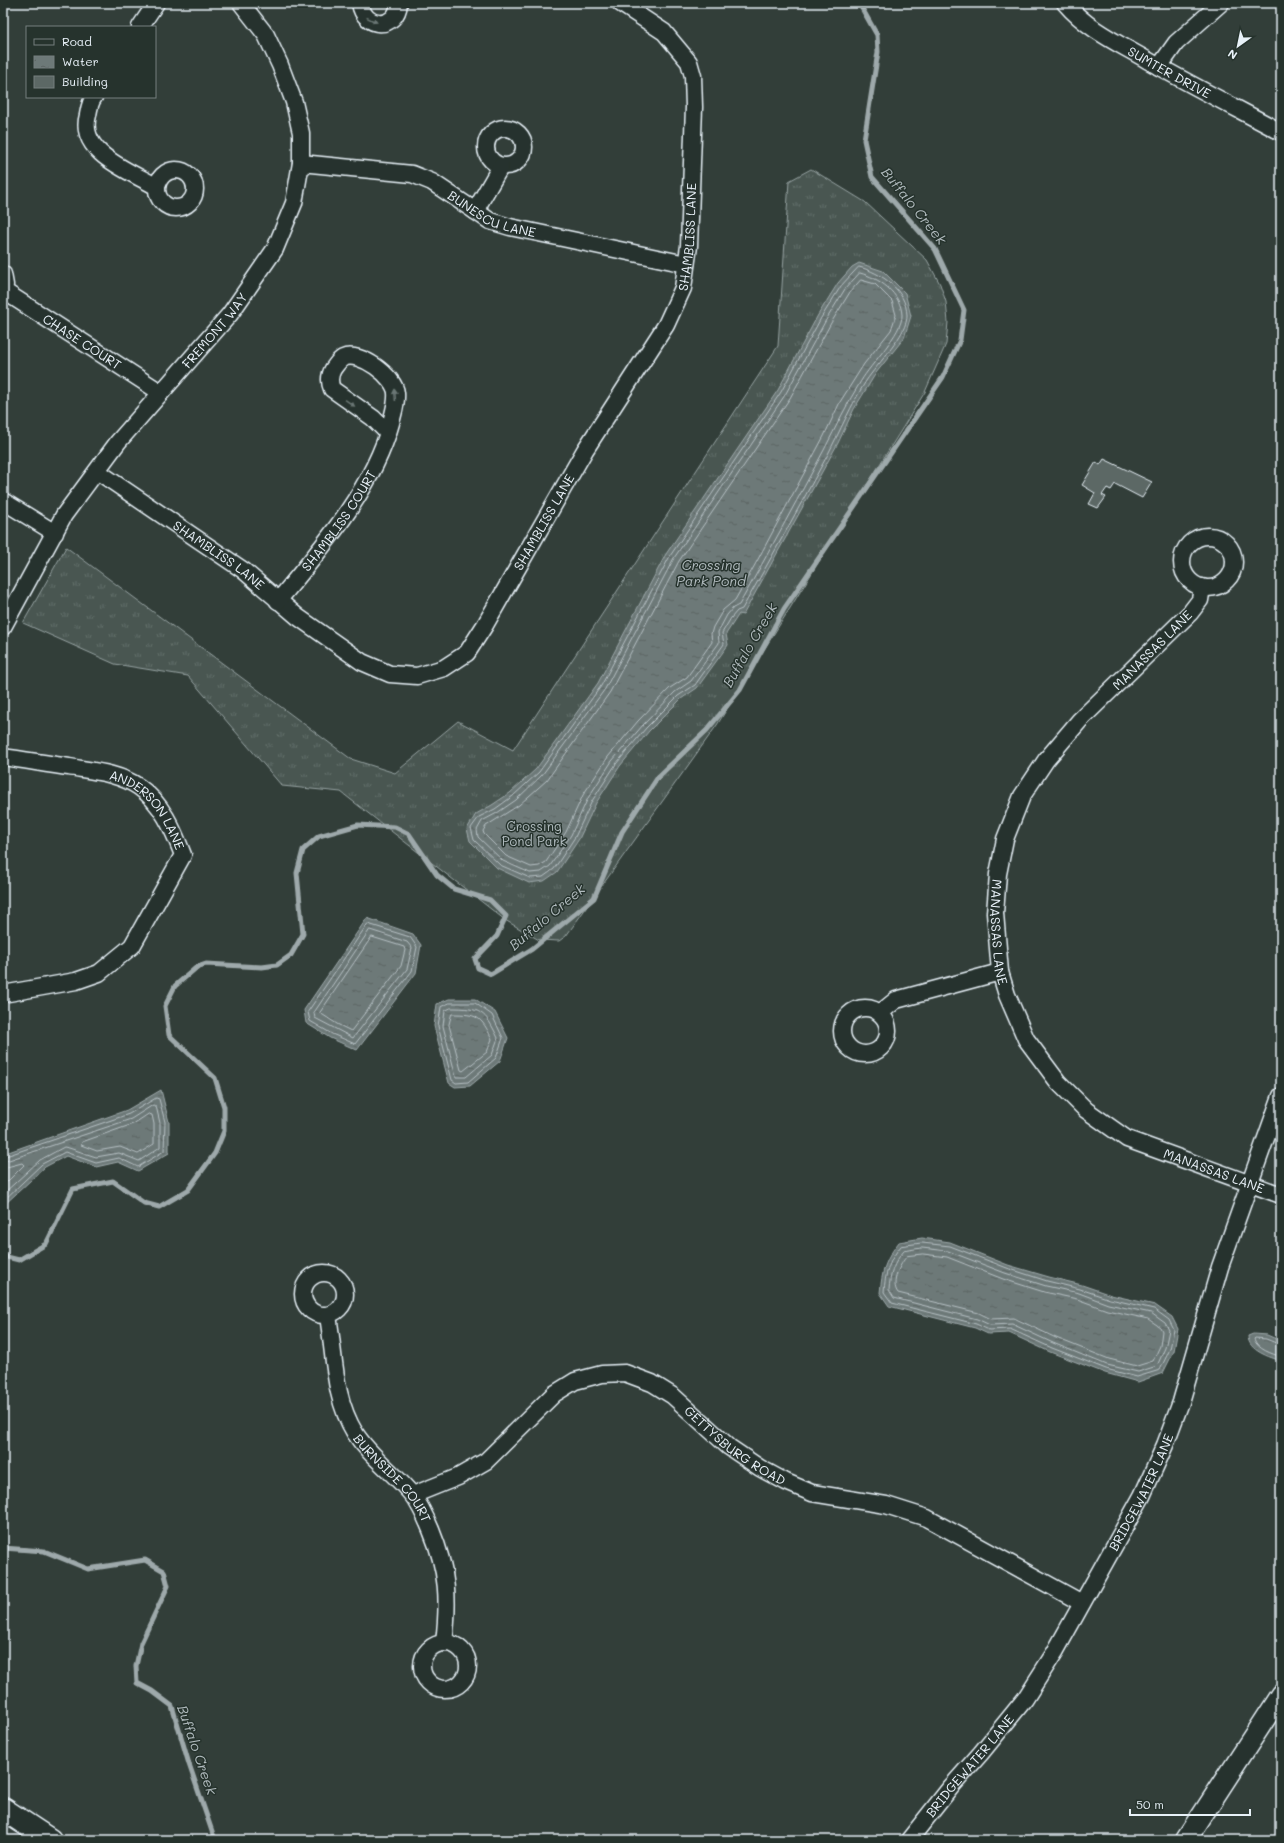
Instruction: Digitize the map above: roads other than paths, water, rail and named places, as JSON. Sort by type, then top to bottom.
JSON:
[{"type":"main road","points":[[3,1809],[50,1840]]},
{"type":"street","points":[[141,26],[156,3]]},
{"type":"street","name":"FREMONT WAY","points":[[3,627],[64,515],[118,442],[160,392],[230,314],[276,249],[294,203],[301,163],[301,133],[294,102],[280,65],[266,35],[241,3]]},
{"type":"street","points":[[360,3],[364,15],[368,20],[381,23],[392,19],[396,14],[399,3]]},
{"type":"street","name":"SHAMBLISS LANE","points":[[97,471],[243,570],[298,617],[362,662],[390,674],[417,676],[444,668],[467,653],[485,625],[584,450],[666,325],[682,288],[689,246],[694,115],[693,76],[689,62],[664,32],[620,3]]},
{"type":"street","name":"SUMTER DRIVE","points":[[1065,3],[1086,23],[1102,34],[1200,90],[1281,132]]},
{"type":"street","points":[[1159,67],[1176,43],[1221,3]]},
{"type":"street","points":[[94,98],[86,123],[89,139],[100,154],[157,187]]},
{"type":"street","name":"BUNESCU LANE","points":[[301,163],[412,174],[432,182],[490,221],[510,227],[686,264]]},
{"type":"street","points":[[475,211],[501,166]]},
{"type":"street","name":"CHASE COURT","points":[[3,274],[5,279],[3,291],[160,392]]},
{"type":"street","name":"SHAMBLISS COURT","points":[[278,601],[321,549],[356,500],[388,433],[396,399],[394,384],[385,374],[365,361],[354,357],[343,358],[335,367],[330,376],[332,389],[373,418],[388,433]]},
{"type":"street","points":[[3,501],[55,533]]},
{"type":"street","name":"MANASSAS LANE","points":[[1202,587],[1200,600],[1190,613],[1080,720],[1046,760],[1022,796],[1005,840],[998,874],[995,913],[1000,972],[1007,995],[1026,1039],[1058,1082],[1086,1110],[1127,1139],[1281,1195]]},
{"type":"street","name":"ANDERSON LANE","points":[[3,756],[101,772],[124,778],[139,787],[156,804],[172,826],[183,855],[132,946],[99,973],[76,981],[3,994]]},
{"type":"street","points":[[880,1012],[896,1000],[1000,972]]},
{"type":"street","name":"BRIDGEWATER LANE","points":[[909,1840],[950,1787],[981,1753],[1025,1699],[1055,1652],[1142,1496],[1165,1445],[1181,1402],[1220,1267],[1281,1096]]},
{"type":"street","name":"BURNSIDE COURT","points":[[328,1316],[336,1381],[341,1405],[355,1433],[375,1459],[413,1496],[424,1514],[440,1550],[447,1582],[448,1612],[444,1643]]},
{"type":"street","name":"GETTYSBURG ROAD","points":[[413,1496],[458,1477],[486,1461],[554,1394],[575,1381],[602,1374],[625,1373],[652,1383],[673,1396],[729,1447],[760,1468],[786,1482],[812,1493],[886,1505],[927,1518],[1082,1603]]},
{"type":"street","points":[[1186,1840],[1281,1694]]},
{"type":"water","name":"Crossing Park Pond","points":[[859,263],[883,271],[905,293],[911,316],[904,338],[876,373],[854,409],[838,443],[743,615],[739,614],[726,634],[728,645],[697,688],[681,699],[649,731],[620,766],[596,803],[579,839],[557,872],[544,881],[529,883],[497,868],[470,841],[467,829],[476,814],[510,793],[536,769],[598,683],[666,554],[778,390],[818,315],[838,283],[852,267]]},
{"type":"water","points":[[367,918],[413,934],[421,945],[416,973],[357,1050],[330,1038],[306,1023],[304,1010]]},
{"type":"water","points":[[449,999],[475,999],[495,1012],[508,1038],[500,1061],[470,1086],[455,1087],[449,1083],[434,1026],[437,1004]]},
{"type":"water","points":[[161,1090],[169,1122],[169,1153],[138,1171],[118,1162],[96,1167],[66,1156],[45,1167],[3,1206],[3,1154],[127,1110]]},
{"type":"water","points":[[922,1238],[950,1242],[1008,1265],[1082,1285],[1111,1295],[1155,1305],[1172,1317],[1178,1329],[1174,1351],[1163,1373],[1138,1382],[1105,1373],[1050,1352],[1009,1333],[988,1334],[975,1328],[889,1306],[880,1293],[883,1272],[887,1260],[899,1242]]},
{"type":"water","points":[[1253,1334],[1267,1335],[1281,1341],[1281,1361],[1260,1353],[1252,1346],[1248,1336]]},
{"type":"waterway","name":"Buffalo Creek","points":[[3,1256],[19,1260],[46,1244],[73,1189],[113,1181],[144,1203],[159,1207],[188,1190],[215,1153],[224,1131],[224,1107],[215,1078],[169,1035],[165,1006],[175,986],[197,967],[206,964],[262,967],[277,965],[291,955],[303,934],[297,873],[303,850],[319,836],[358,825],[395,827],[409,834],[437,875],[454,889],[490,900],[506,916],[497,936],[475,959],[478,968],[491,974],[532,949],[594,898],[622,832],[658,777],[707,730],[740,690],[784,609],[943,377],[960,340],[964,310],[935,249],[872,177],[864,140],[878,52],[877,35],[859,3]]},
{"type":"waterway","name":"Buffalo Creek","points":[[3,1548],[44,1551],[88,1569],[145,1560],[164,1571],[168,1586],[141,1643],[136,1666],[137,1683],[152,1691],[172,1706],[189,1764],[215,1840]]},
{"type":"park label","name":"Crossing Pond Park","points":[[534,834]]}]
